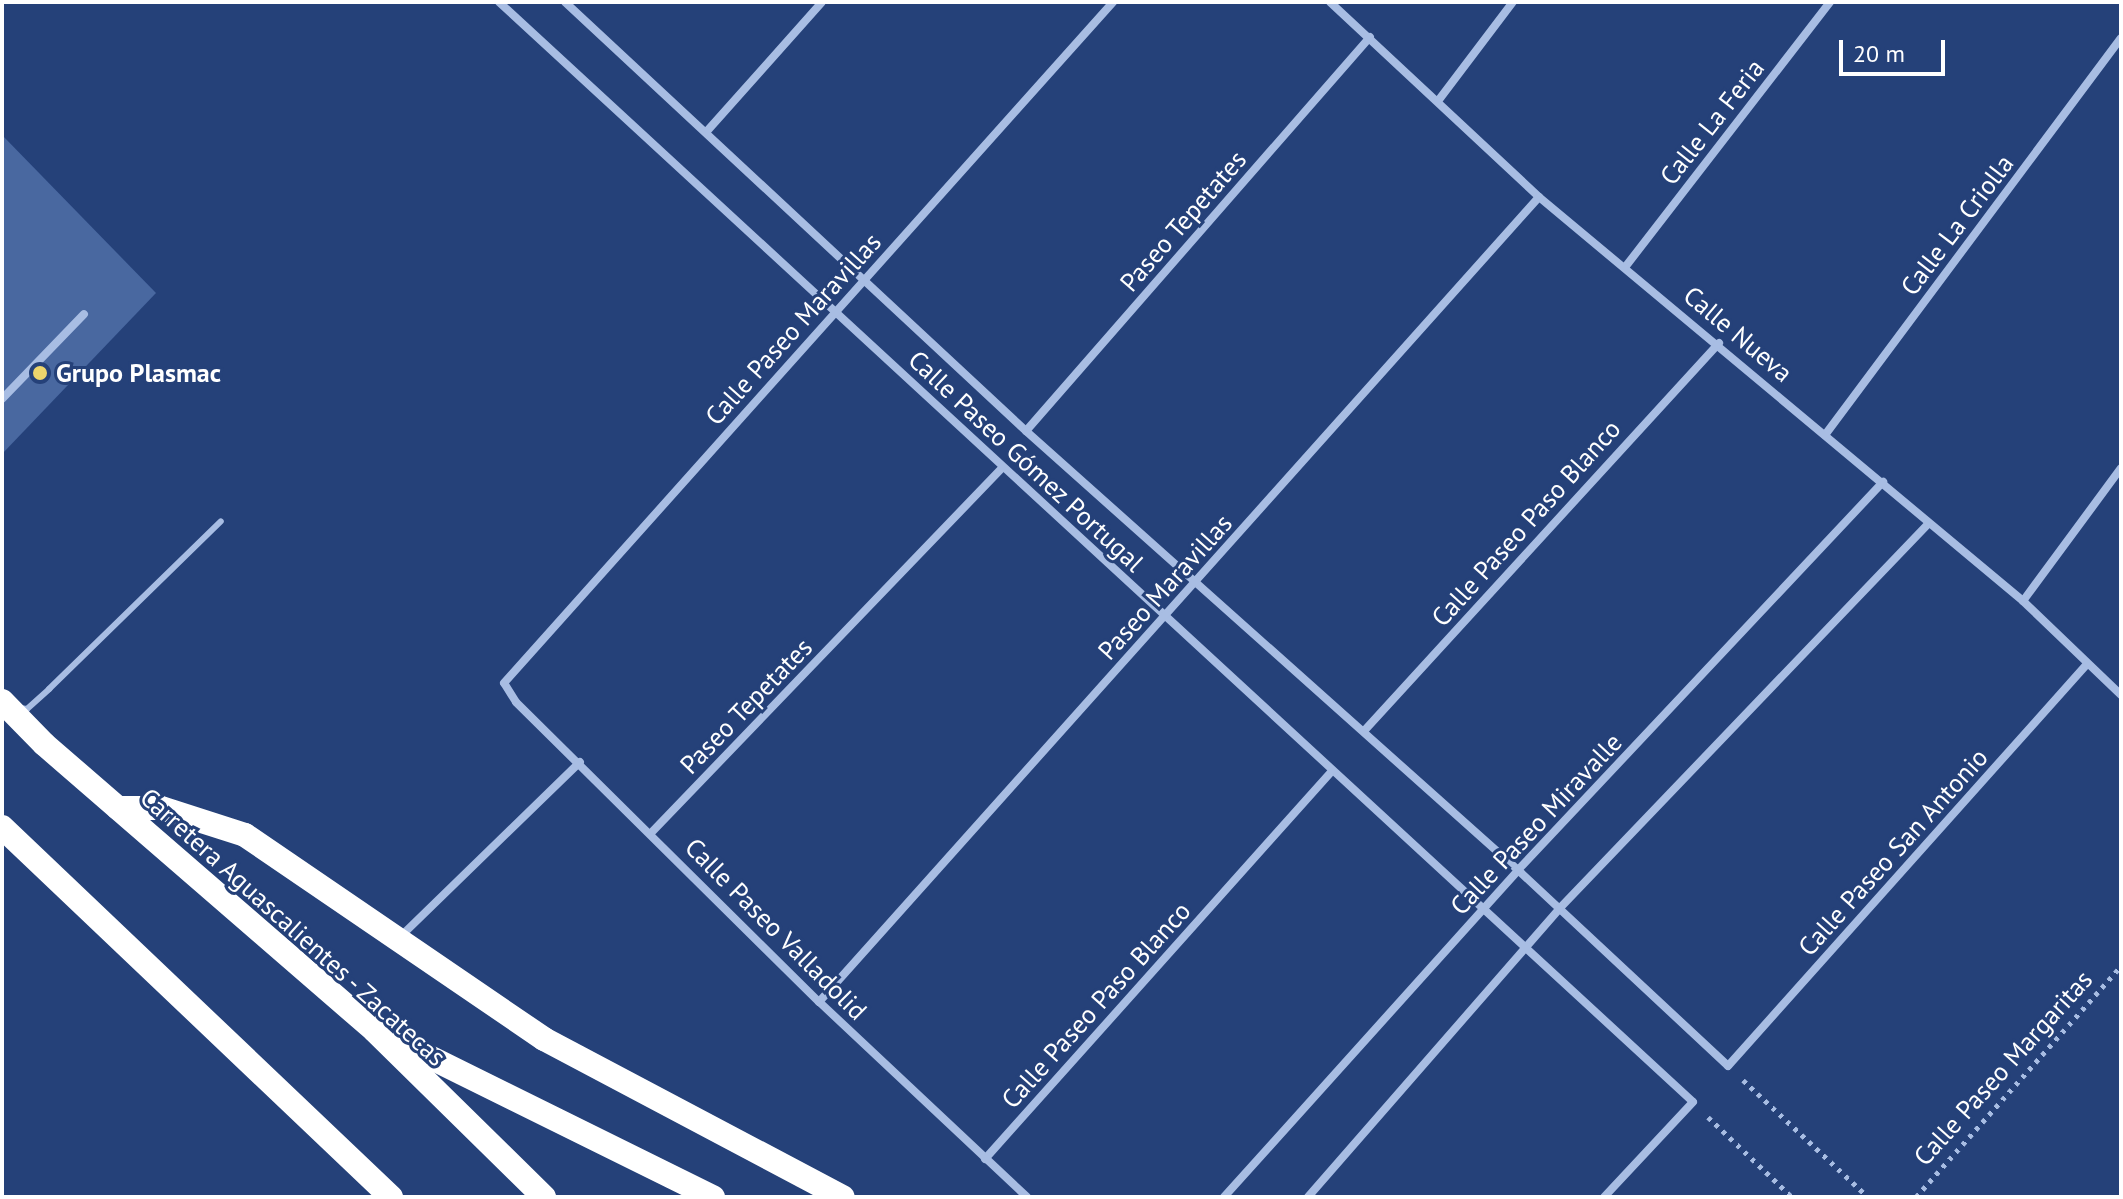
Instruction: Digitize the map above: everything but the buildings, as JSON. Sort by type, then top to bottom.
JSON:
[{"type":"highway","name":"Carretera Aguascalientes - Zacatecas","points":[[5,704],[118,808],[375,1031],[544,1197]]},
{"type":"highway","points":[[118,808],[161,808],[245,835],[544,1039],[843,1197]]},
{"type":"highway","points":[[2,827],[391,1197]]},
{"type":"highway","points":[[375,1031],[713,1197]]},
{"type":"street","name":"Calle Paseo Gómez Portugal","points":[[499,2],[1332,771],[1486,907],[1693,1102]]},
{"type":"street","name":"Calle Paseo Gómez Portugal","points":[[565,2],[708,130],[864,281],[1026,431],[1518,870],[1728,1066]]},
{"type":"street","points":[[708,130],[822,2]]},
{"type":"street","name":"Calle Paseo Maravillas","points":[[504,683],[1113,2]]},
{"type":"street","name":"Calle Nueva","points":[[1330,2],[1539,197],[1719,343],[1883,482],[1927,525],[2023,601],[2121,695]]},
{"type":"street","points":[[1438,101],[1513,2]]},
{"type":"street","name":"Calle La Feria","points":[[1626,266],[1830,2]]},
{"type":"street","name":"Paseo Tepetates","points":[[1026,431],[1370,37]]},
{"type":"street","name":"Calle La Criolla","points":[[1825,435],[2121,38]]},
{"type":"street","name":"Paseo Maravillas","points":[[819,1002],[1198,582],[1539,197]]},
{"type":"street","points":[[2,399],[84,314]]},
{"type":"street","name":"Calle Paseo Paso Blanco","points":[[1364,731],[1719,343]]},
{"type":"street","name":"Paseo Tepetates","points":[[651,833],[1002,468]]},
{"type":"street","points":[[2023,601],[2121,468]]},
{"type":"street","name":"Calle Paseo Miravalle","points":[[1224,1197],[1518,870],[1883,482]]},
{"type":"street","points":[[1308,1197],[1559,909],[1927,525]]},
{"type":"street","name":"Calle Paseo San Antonio","points":[[1728,1066],[2087,664]]},
{"type":"street","name":"Calle Paseo Valladolid","points":[[504,683],[516,702],[819,1002],[1027,1197]]},
{"type":"street","points":[[398,939],[580,762]]},
{"type":"street","name":"Calle Paseo Paso Blanco","points":[[985,1159],[1332,771]]},
{"type":"street","points":[[1604,1197],[1693,1102]]},
{"type":"lane","points":[[5,704],[27,709],[221,521]]},
{"type":"path","name":"Calle Paseo Margaritas","points":[[1916,1197],[2121,966]]},
{"type":"path","points":[[1728,1066],[1868,1197]]},
{"type":"path","points":[[1693,1102],[1792,1197]]},
{"type":"place","name":"Grupo Plasmac","points":[[40,373]]}]
